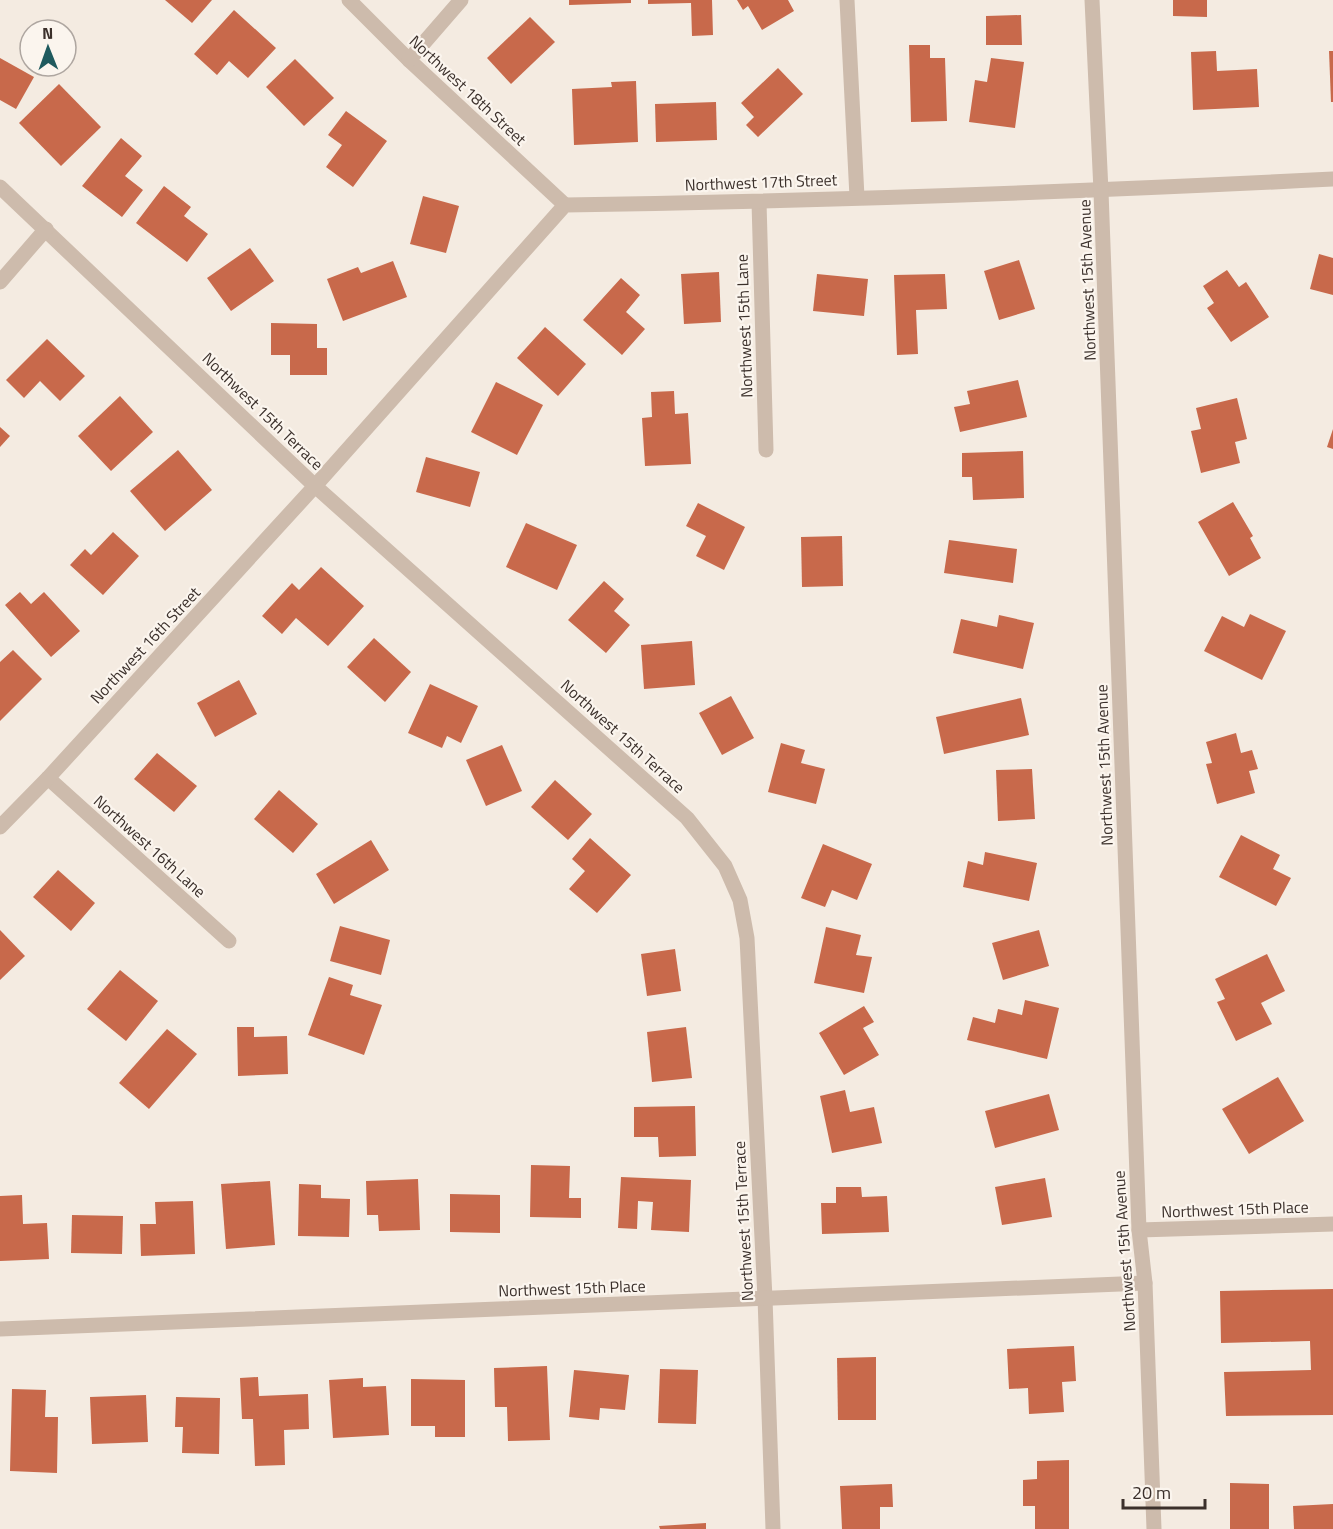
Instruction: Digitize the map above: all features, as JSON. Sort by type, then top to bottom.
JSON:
[{"type":"street","name":"Northwest 18th Street","points":[[349,0],[409,60],[565,205]]},
{"type":"street","points":[[409,60],[461,0]]},
{"type":"street","points":[[847,0],[857,197]]},
{"type":"street","name":"Northwest 15th Avenue","points":[[1092,0],[1139,1230],[1145,1282],[1155,1529]]},
{"type":"street","name":"Northwest 17th Street","points":[[565,205],[759,202],[857,197],[1101,191],[1333,178]]},
{"type":"street","name":"Northwest 15th Terrace","points":[[0,187],[315,486],[687,818],[724,866],[740,900],[747,938],[765,1298],[773,1529]]},
{"type":"street","name":"Northwest 15th Lane","points":[[759,202],[766,450]]},
{"type":"street","points":[[315,486],[565,205]]},
{"type":"street","points":[[0,282],[46,229]]},
{"type":"street","name":"Northwest 16th Street","points":[[0,827],[48,778],[315,486]]},
{"type":"street","name":"Northwest 16th Lane","points":[[48,778],[229,941]]},
{"type":"street","name":"Northwest 15th Place","points":[[1139,1230],[1333,1224]]},
{"type":"street","name":"Northwest 15th Place","points":[[0,1329],[1145,1282]]},
{"type":"building","points":[[165,0],[212,0],[192,23]]},
{"type":"building","points":[[569,0],[631,0],[631,3],[569,5]]},
{"type":"building","points":[[648,0],[712,0],[713,35],[692,36],[691,3],[648,4]]},
{"type":"building","points":[[737,0],[788,0],[794,11],[762,30],[748,6],[743,10]]},
{"type":"building","points":[[1173,0],[1207,0],[1207,17],[1173,16]]},
{"type":"building","points":[[234,10],[276,48],[248,78],[229,61],[217,75],[194,54]]},
{"type":"building","points":[[1021,15],[1022,45],[986,45],[986,16]]},
{"type":"building","points":[[530,17],[555,42],[511,84],[487,58]]},
{"type":"building","points":[[909,45],[930,45],[930,58],[945,58],[947,121],[911,122]]},
{"type":"building","points":[[1216,51],[1217,71],[1257,69],[1259,107],[1193,110],[1191,52]]},
{"type":"building","points":[[1329,51],[1333,51],[1333,102],[1331,102]]},
{"type":"building","points":[[0,58],[18,68],[18,78],[33,78],[16,109],[0,100]]},
{"type":"building","points":[[991,58],[1024,62],[1015,128],[969,122],[975,80],[987,82]]},
{"type":"building","points":[[295,59],[334,98],[304,126],[266,87]]},
{"type":"building","points":[[778,68],[803,94],[758,137],[746,125],[754,117],[741,103]]},
{"type":"building","points":[[636,81],[638,142],[574,145],[572,89],[612,87],[611,82]]},
{"type":"building","points":[[59,84],[101,127],[61,166],[19,123]]},
{"type":"building","points":[[716,102],[717,140],[656,142],[655,104]]},
{"type":"building","points":[[346,111],[387,141],[353,187],[326,167],[342,145],[328,135]]},
{"type":"building","points":[[121,138],[142,156],[125,176],[143,190],[122,217],[82,186]]},
{"type":"building","points":[[164,186],[191,207],[184,216],[208,234],[187,262],[136,223]]},
{"type":"building","points":[[423,196],[459,206],[446,253],[410,244]]},
{"type":"building","points":[[250,248],[274,281],[231,311],[207,278]]},
{"type":"building","points":[[1319,254],[1333,258],[1333,295],[1310,289]]},
{"type":"building","points":[[1019,260],[1035,309],[999,320],[984,271]]},
{"type":"building","points":[[393,261],[407,297],[343,321],[327,279],[358,267],[361,273]]},
{"type":"building","points":[[1227,270],[1239,287],[1246,282],[1269,317],[1231,342],[1207,308],[1214,303],[1203,286]]},
{"type":"building","points":[[719,272],[721,322],[684,324],[681,274]]},
{"type":"building","points":[[817,274],[868,279],[864,316],[813,311]]},
{"type":"building","points":[[945,274],[947,309],[916,310],[918,354],[897,355],[894,275]]},
{"type":"building","points":[[621,278],[640,295],[626,312],[645,329],[622,355],[583,320]]},
{"type":"building","points":[[271,323],[317,324],[317,348],[327,348],[327,375],[290,375],[290,355],[271,355]]},
{"type":"building","points":[[545,327],[586,364],[558,396],[517,358]]},
{"type":"building","points":[[47,339],[85,376],[60,401],[40,381],[24,398],[6,380]]},
{"type":"building","points":[[1018,380],[1027,417],[960,432],[954,407],[970,404],[967,391]]},
{"type":"building","points":[[496,382],[543,405],[517,455],[471,432]]},
{"type":"building","points":[[674,391],[675,414],[688,413],[691,464],[645,466],[642,418],[652,417],[651,392]]},
{"type":"building","points":[[120,396],[153,432],[111,471],[78,436]]},
{"type":"building","points":[[1237,398],[1247,439],[1235,442],[1240,463],[1201,473],[1191,431],[1201,429],[1196,408]]},
{"type":"building","points":[[0,427],[10,436],[0,447]]},
{"type":"building","points":[[1333,429],[1333,449],[1327,447]]},
{"type":"building","points":[[178,450],[212,490],[165,531],[130,491]]},
{"type":"building","points":[[1023,451],[1024,498],[973,500],[972,477],[962,477],[962,453]]},
{"type":"building","points":[[426,457],[480,472],[470,507],[416,492]]},
{"type":"building","points":[[1233,502],[1253,536],[1250,538],[1261,558],[1229,576],[1198,522]]},
{"type":"building","points":[[698,503],[745,527],[724,570],[696,556],[706,536],[686,526]]},
{"type":"building","points":[[526,523],[577,545],[557,590],[506,567]]},
{"type":"building","points":[[113,532],[139,556],[103,595],[70,565],[85,549],[91,555]]},
{"type":"building","points":[[842,536],[843,586],[802,587],[801,537]]},
{"type":"building","points":[[949,540],[1017,549],[1013,583],[944,573]]},
{"type":"building","points":[[321,567],[364,606],[328,646],[296,618],[282,634],[262,616],[292,583],[299,590]]},
{"type":"building","points":[[604,581],[624,599],[614,611],[630,625],[606,653],[568,620]]},
{"type":"building","points":[[20,592],[31,604],[44,592],[80,631],[51,657],[5,605]]},
{"type":"building","points":[[1250,614],[1286,631],[1262,680],[1204,651],[1222,616],[1244,627]]},
{"type":"building","points":[[999,615],[1034,623],[1023,669],[953,653],[961,619],[997,627]]},
{"type":"building","points":[[374,638],[411,672],[385,702],[347,667]]},
{"type":"building","points":[[692,641],[695,685],[644,689],[641,645]]},
{"type":"building","points":[[13,650],[42,679],[0,721],[0,662]]},
{"type":"building","points":[[239,680],[257,714],[215,737],[197,703]]},
{"type":"building","points":[[430,684],[478,706],[461,743],[447,736],[442,748],[408,733]]},
{"type":"building","points":[[731,696],[754,738],[722,755],[699,713]]},
{"type":"building","points":[[1021,698],[1029,735],[944,754],[936,717]]},
{"type":"building","points":[[1236,733],[1241,753],[1252,750],[1258,769],[1249,771],[1255,793],[1217,804],[1206,764],[1212,763],[1206,742]]},
{"type":"building","points":[[781,743],[805,750],[801,763],[825,769],[816,804],[768,792]]},
{"type":"building","points":[[502,745],[522,791],[486,806],[466,760]]},
{"type":"building","points":[[157,753],[197,786],[174,812],[134,779]]},
{"type":"building","points":[[1032,769],[1035,819],[998,821],[996,770]]},
{"type":"building","points":[[555,780],[592,814],[568,840],[531,807]]},
{"type":"building","points":[[279,790],[318,824],[293,853],[254,819]]},
{"type":"building","points":[[1241,835],[1280,855],[1273,869],[1291,878],[1276,906],[1219,877]]},
{"type":"building","points":[[590,838],[631,875],[597,913],[569,889],[585,871],[572,859]]},
{"type":"building","points":[[371,840],[389,870],[334,904],[316,874]]},
{"type":"building","points":[[823,844],[872,864],[857,900],[832,890],[825,907],[801,898]]},
{"type":"building","points":[[985,852],[1037,863],[1029,901],[963,887],[968,861],[983,865]]},
{"type":"building","points":[[58,870],[95,903],[71,931],[33,897]]},
{"type":"building","points":[[340,926],[390,940],[381,975],[330,961]]},
{"type":"building","points":[[826,927],[861,935],[856,955],[872,957],[864,993],[814,983]]},
{"type":"building","points":[[0,930],[25,956],[0,980]]},
{"type":"building","points":[[1039,930],[1049,966],[1003,980],[992,943]]},
{"type":"building","points":[[675,949],[681,991],[647,996],[641,954]]},
{"type":"building","points":[[1267,954],[1285,991],[1261,1003],[1272,1024],[1236,1041],[1217,1002],[1225,999],[1215,979]]},
{"type":"building","points":[[120,970],[158,1001],[126,1041],[87,1009]]},
{"type":"building","points":[[329,977],[353,985],[350,995],[382,1005],[364,1055],[308,1035]]},
{"type":"building","points":[[1025,1000],[1059,1008],[1047,1059],[967,1040],[973,1017],[995,1023],[998,1009],[1022,1015]]},
{"type":"building","points":[[864,1006],[874,1022],[863,1028],[879,1055],[844,1075],[819,1033]]},
{"type":"building","points":[[237,1027],[254,1027],[254,1037],[287,1036],[288,1074],[238,1076]]},
{"type":"building","points":[[686,1027],[692,1078],[652,1082],[647,1032]]},
{"type":"building","points":[[167,1029],[197,1054],[149,1109],[119,1083]]},
{"type":"building","points":[[1278,1077],[1304,1121],[1249,1154],[1222,1109]]},
{"type":"building","points":[[845,1090],[850,1112],[874,1107],[882,1143],[832,1153],[820,1096]]},
{"type":"building","points":[[1049,1094],[1059,1130],[995,1148],[985,1111]]},
{"type":"building","points":[[695,1106],[696,1156],[659,1157],[658,1137],[634,1137],[634,1107]]},
{"type":"building","points":[[531,1165],[570,1166],[569,1198],[581,1198],[581,1218],[530,1217]]},
{"type":"building","points":[[621,1177],[691,1180],[689,1232],[651,1230],[653,1202],[638,1201],[637,1229],[618,1228]]},
{"type":"building","points":[[1045,1178],[1052,1217],[1002,1225],[995,1187]]},
{"type":"building","points":[[418,1179],[420,1230],[379,1231],[378,1215],[367,1215],[366,1181]]},
{"type":"building","points":[[270,1181],[275,1245],[226,1249],[221,1184]]},
{"type":"building","points":[[299,1184],[321,1185],[321,1198],[350,1199],[349,1237],[298,1236]]},
{"type":"building","points":[[836,1187],[861,1187],[862,1197],[887,1196],[889,1232],[822,1234],[821,1203],[836,1203]]},
{"type":"building","points":[[450,1194],[500,1195],[500,1233],[450,1232]]},
{"type":"building","points":[[22,1195],[23,1224],[47,1223],[49,1259],[0,1261],[0,1196]]},
{"type":"building","points":[[193,1201],[195,1254],[141,1256],[140,1224],[156,1224],[155,1202]]},
{"type":"building","points":[[72,1215],[123,1216],[122,1254],[71,1253]]},
{"type":"building","points":[[1333,1289],[1333,1415],[1226,1416],[1224,1372],[1311,1370],[1310,1341],[1221,1343],[1220,1291]]},
{"type":"building","points":[[1074,1346],[1076,1381],[1062,1382],[1064,1412],[1029,1414],[1028,1388],[1009,1389],[1007,1349]]},
{"type":"building","points":[[876,1357],[876,1420],[838,1420],[837,1358]]},
{"type":"building","points":[[547,1366],[550,1440],[508,1441],[507,1407],[495,1407],[494,1368]]},
{"type":"building","points":[[660,1369],[698,1370],[696,1424],[658,1423]]},
{"type":"building","points":[[574,1370],[629,1375],[625,1410],[600,1408],[599,1420],[569,1417]]},
{"type":"building","points":[[258,1377],[259,1396],[308,1394],[309,1429],[284,1430],[285,1465],[255,1466],[253,1419],[242,1419],[240,1378]]},
{"type":"building","points":[[363,1378],[363,1387],[386,1386],[389,1435],[333,1438],[329,1380]]},
{"type":"building","points":[[411,1379],[465,1380],[465,1437],[435,1437],[435,1426],[411,1426]]},
{"type":"building","points":[[12,1389],[46,1390],[45,1417],[58,1417],[57,1473],[10,1471]]},
{"type":"building","points":[[146,1395],[148,1442],[92,1444],[90,1397]]},
{"type":"building","points":[[176,1397],[220,1398],[219,1454],[182,1453],[183,1427],[175,1427]]},
{"type":"building","points":[[1069,1460],[1069,1529],[1035,1529],[1035,1506],[1023,1506],[1023,1480],[1037,1479],[1037,1461]]},
{"type":"building","points":[[1230,1483],[1269,1484],[1269,1529],[1230,1529]]},
{"type":"building","points":[[892,1484],[893,1507],[880,1507],[880,1529],[842,1529],[840,1486]]},
{"type":"building","points":[[1333,1504],[1333,1529],[1294,1529],[1293,1506]]},
{"type":"building","points":[[706,1523],[706,1529],[660,1529],[659,1526]]}]
